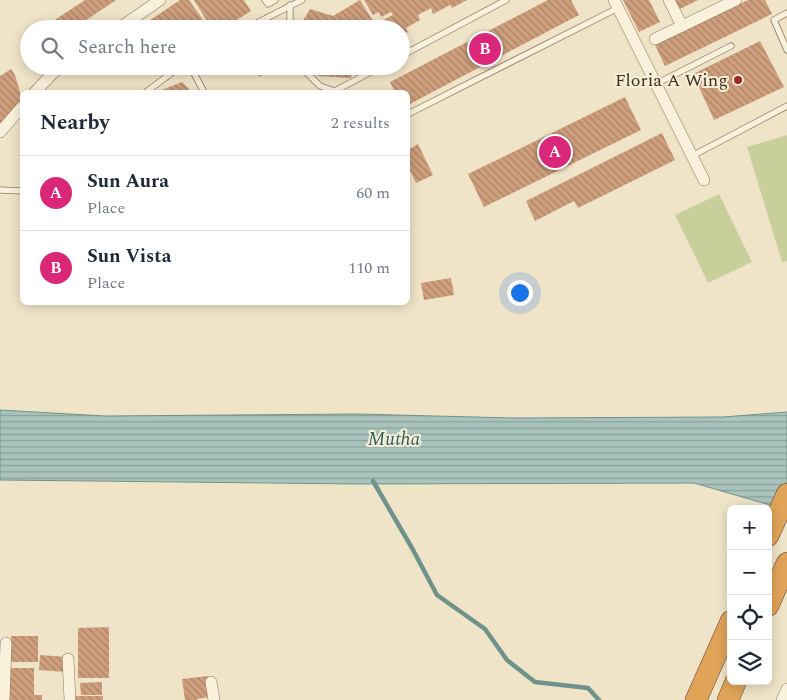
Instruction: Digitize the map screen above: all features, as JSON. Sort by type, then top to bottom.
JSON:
[{"type":"highway","points":[[772,527],[787,494]]},
{"type":"highway","points":[[772,597],[787,563]]},
{"type":"highway","points":[[696,700],[727,630]]},
{"type":"highway","points":[[728,700],[734,685]]},
{"type":"street","points":[[131,20],[160,0]]},
{"type":"street","points":[[669,0],[682,26]]},
{"type":"street","points":[[655,39],[736,0]]},
{"type":"street","points":[[616,4],[704,180]]},
{"type":"street","points":[[37,90],[51,75]]},
{"type":"street","points":[[0,132],[20,109]]},
{"type":"street","points":[[4,700],[6,643]]},
{"type":"street","points":[[68,659],[70,700]]},
{"type":"street","points":[[211,682],[214,700]]},
{"type":"street","points":[[782,700],[787,689]]},
{"type":"lane","points":[[265,0],[268,4],[275,0]]},
{"type":"lane","points":[[262,20],[302,0]]},
{"type":"lane","points":[[410,51],[506,0]]},
{"type":"lane","points":[[410,113],[616,4]]},
{"type":"lane","points":[[290,5],[290,20]]},
{"type":"lane","points":[[787,13],[774,20],[787,50]]},
{"type":"lane","points":[[656,84],[731,46]]},
{"type":"lane","points":[[149,90],[169,75]]},
{"type":"lane","points":[[195,75],[203,90]]},
{"type":"lane","points":[[309,75],[320,86],[329,90]]},
{"type":"lane","points":[[338,90],[365,75]]},
{"type":"lane","points":[[692,156],[787,106]]},
{"type":"lane","points":[[0,190],[20,191]]},
{"type":"green space","points":[[787,135],[787,261],[782,262],[747,147]]},
{"type":"green space","points":[[719,194],[752,262],[708,283],[675,215]]},
{"type":"water","name":"Mutha","points":[[0,410],[105,416],[357,414],[513,418],[723,417],[787,412],[787,510],[694,483],[358,484],[0,480]]},
{"type":"building","points":[[85,0],[116,0],[86,20],[55,20]]},
{"type":"building","points":[[180,0],[189,0],[203,20],[150,20]]},
{"type":"building","points":[[194,0],[244,0],[251,11],[236,20],[206,20]]},
{"type":"building","points":[[360,0],[372,20],[303,20],[310,9],[333,16]]},
{"type":"building","points":[[364,0],[467,0],[452,8],[450,5],[433,14],[431,8],[418,15],[420,20],[410,26],[410,20],[383,20],[393,15],[391,12],[381,17],[379,12],[373,15]]},
{"type":"building","points":[[548,0],[571,0],[579,15],[410,104],[410,90],[394,90],[390,82],[403,75],[410,75],[410,72]]},
{"type":"building","points":[[623,0],[649,0],[660,22],[639,32]]},
{"type":"building","points":[[675,0],[698,0],[680,9]]},
{"type":"building","points":[[748,0],[765,0],[772,14],[665,66],[655,45]]},
{"type":"building","name":"Floria A Wing","points":[[760,41],[784,87],[714,120],[693,74]]},
{"type":"building","points":[[11,69],[15,75],[20,92],[20,103],[0,125],[0,76]]},
{"type":"building","points":[[318,75],[352,75],[351,78]]},
{"type":"building","points":[[182,82],[190,90],[162,90]]},
{"type":"building","points":[[625,97],[641,130],[484,207],[468,174]]},
{"type":"building","points":[[662,133],[675,160],[578,208],[574,201],[535,221],[526,201]]},
{"type":"building","points":[[418,144],[433,175],[416,183],[410,170],[410,149]]},
{"type":"building","points":[[451,278],[454,295],[424,300],[421,283]]},
{"type":"building","points":[[109,627],[109,678],[78,678],[78,628]]},
{"type":"building","points":[[11,636],[38,636],[38,662],[11,662]]},
{"type":"building","points":[[40,655],[67,657],[66,672],[39,670]]},
{"type":"building","points":[[9,668],[34,668],[34,695],[42,695],[42,700],[9,700]]},
{"type":"building","points":[[208,676],[210,697],[185,700],[182,679]]},
{"type":"building","points":[[102,682],[102,695],[81,695],[80,683]]},
{"type":"building","points":[[73,696],[103,696],[103,700],[73,700]]},
{"type":"waterway","points":[[373,481],[437,595],[485,629],[507,660],[535,682],[588,688],[599,700]]},
{"type":"place","name":"Sun Vista","points":[[485,49]]},
{"type":"place","name":"Floria A Wing","points":[[738,80]]},
{"type":"place","name":"Sun Aura","points":[[555,152]]}]
